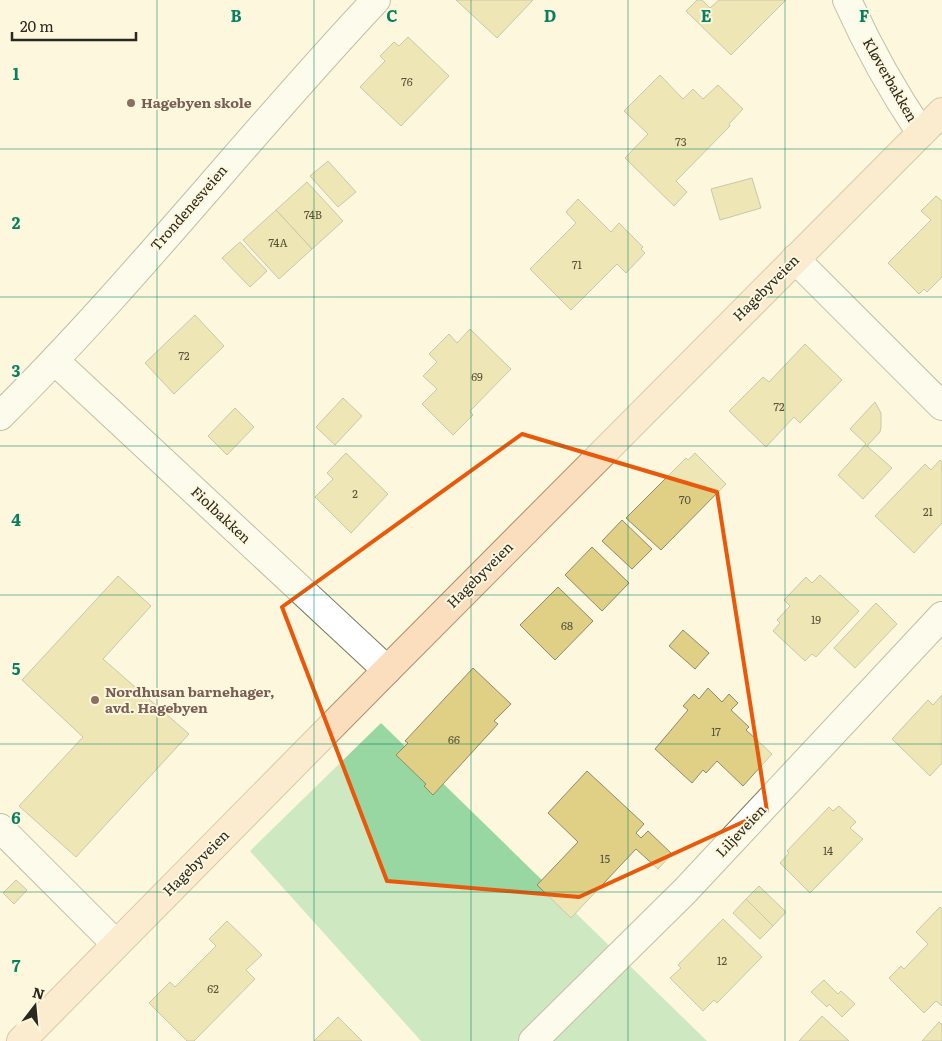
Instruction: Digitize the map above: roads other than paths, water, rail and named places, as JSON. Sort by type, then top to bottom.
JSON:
[{"type":"main road","name":"Hagebyveien","points":[[21,1041],[386,670],[942,112]]},
{"type":"street","name":"Trondenesveien","points":[[0,416],[55,361],[306,75],[376,0]]},
{"type":"street","name":"Kløverbakken","points":[[847,0],[866,43],[897,98],[921,133]]},
{"type":"street","points":[[795,259],[942,406]]},
{"type":"street","name":"Fiolbakken","points":[[55,361],[386,670]]},
{"type":"street","name":"Liljeveien","points":[[533,1041],[685,891],[942,616]]},
{"type":"street","points":[[0,828],[116,944]]},
{"type":"place","name":"Hagebyen skole","points":[[131,103]]},
{"type":"place","name":"Nordhusan barnehager, avd. Hagebyen","points":[[95,700]]}]
